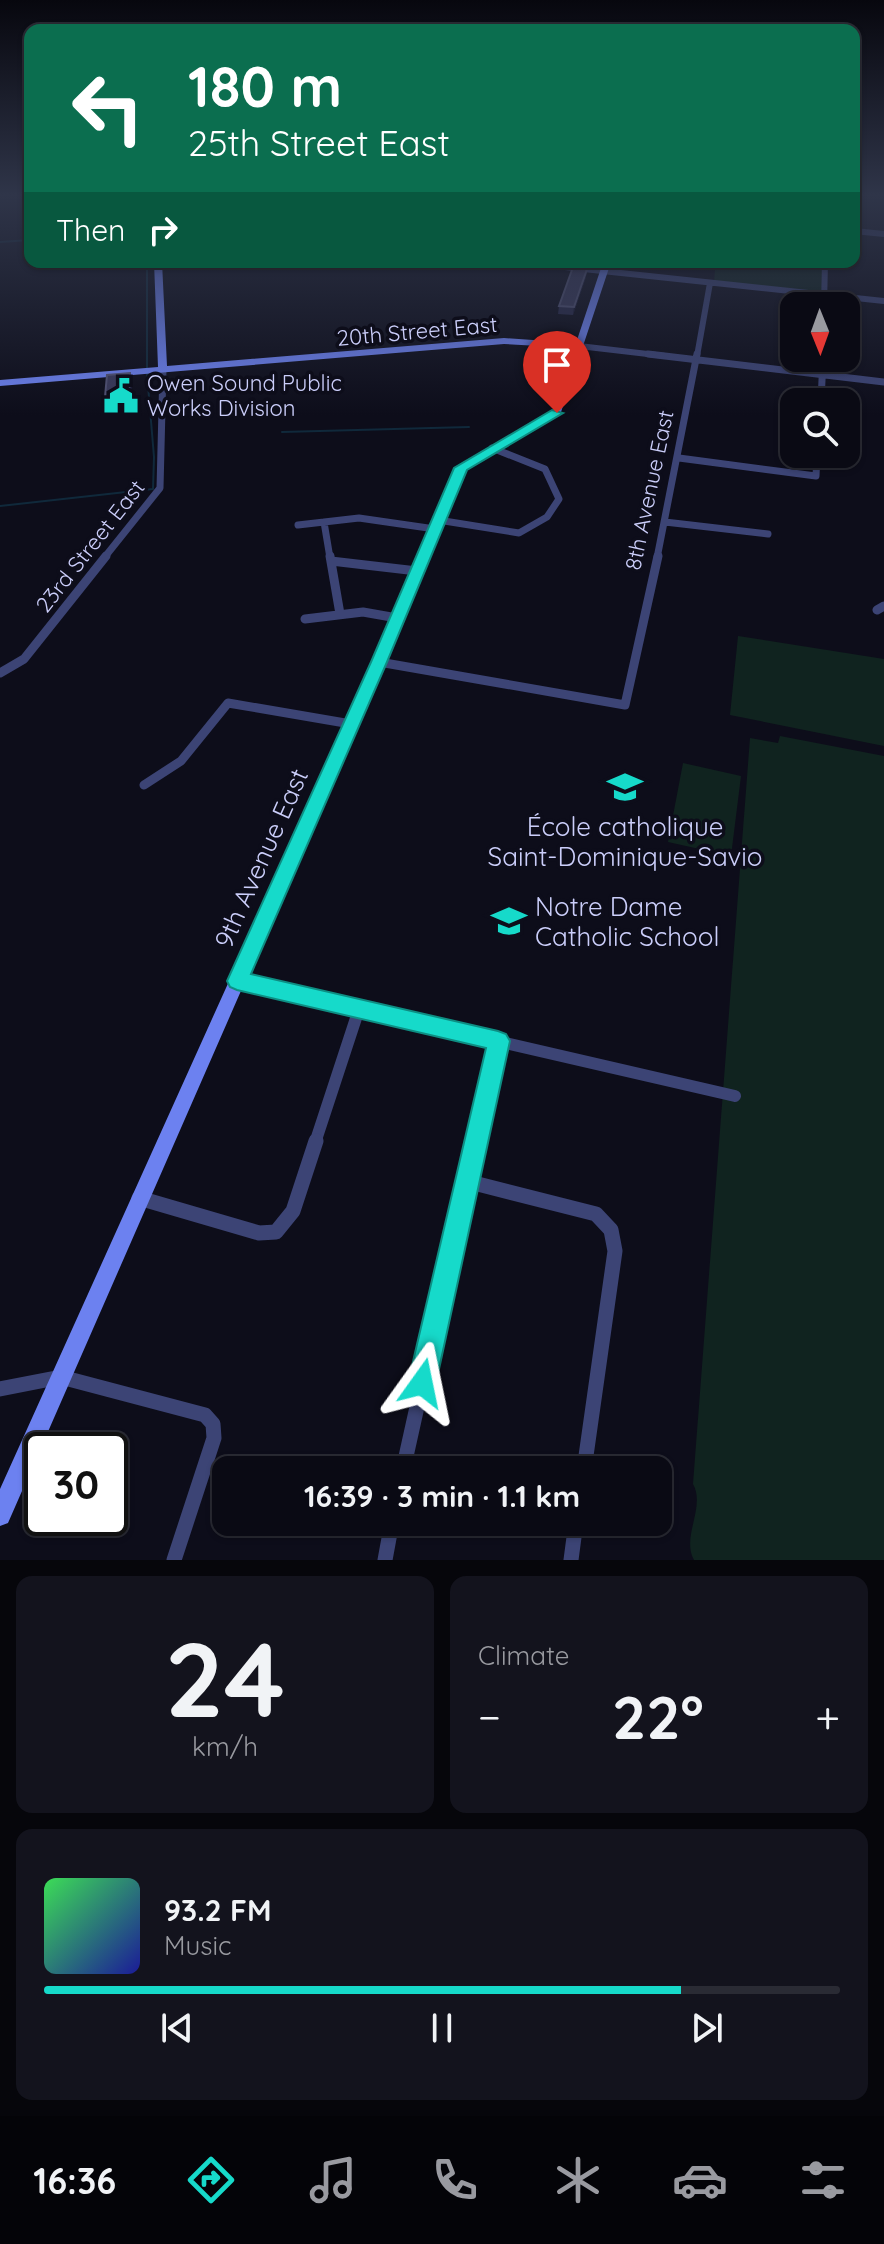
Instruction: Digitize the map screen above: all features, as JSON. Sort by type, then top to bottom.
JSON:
[{"type":"street","points":[[158,270],[163,369]]},
{"type":"street","name":"9th Avenue East","points":[[0,1515],[379,662],[461,468],[557,413],[604,270]]},
{"type":"street","points":[[628,270],[796,292]]},
{"type":"street","points":[[824,292],[825,270]]},
{"type":"street","name":"8th Avenue East","points":[[379,662],[625,705],[679,458],[710,283]]},
{"type":"street","points":[[860,299],[884,301]]},
{"type":"street","name":"20th Street East","points":[[0,383],[504,341],[579,346],[884,382]]},
{"type":"street","name":"23rd Street East","points":[[0,673],[24,659],[160,488],[163,369]]},
{"type":"street","points":[[822,388],[823,375]]},
{"type":"street","points":[[298,525],[359,518],[519,533],[547,517],[559,499],[545,469],[492,448]]},
{"type":"street","points":[[679,458],[816,476],[816,468]]},
{"type":"street","points":[[324,522],[340,614]]},
{"type":"street","points":[[665,522],[768,534]]},
{"type":"street","points":[[331,561],[344,560],[417,571]]},
{"type":"street","points":[[305,619],[363,612],[397,618]]},
{"type":"street","points":[[144,785],[183,758],[202,739],[228,703],[351,724]]},
{"type":"street","points":[[237,981],[735,1096]]},
{"type":"street","points":[[139,1198],[259,1233],[275,1233],[288,1222],[359,1009]]},
{"type":"street","points":[[406,1456],[498,1041]]},
{"type":"street","points":[[466,1181],[596,1214],[610,1224],[615,1237],[615,1251],[586,1456]]},
{"type":"street","points":[[0,1389],[61,1377],[205,1415],[213,1424],[214,1438],[174,1560]]},
{"type":"street","points":[[385,1560],[389,1536]]},
{"type":"street","points":[[571,1560],[574,1536]]},
{"type":"green space","points":[[713,270],[823,270],[822,292],[714,282]]},
{"type":"green space","points":[[738,636],[884,659],[884,746],[730,715]]},
{"type":"green space","points":[[780,736],[884,756],[884,1560],[694,1560],[691,1551],[697,1502],[693,1484],[750,738],[778,743]]},
{"type":"green space","points":[[683,763],[741,776],[731,856],[668,842]]},
{"type":"building","points":[[572,270],[587,270],[574,307],[559,306]]},
{"type":"building","points":[[130,373],[129,395],[105,397],[107,375]]},
{"type":"waterway","points":[[147,270],[147,368]]},
{"type":"waterway","points":[[0,506],[153,489],[154,457],[147,373]]},
{"type":"waterway","points":[[282,432],[469,427]]},
{"type":"place","name":"Owen Sound Public Works Division","points":[[121,396]]},
{"type":"place","name":"École catholique Saint-Dominique-Savio","points":[[625,787]]},
{"type":"place","name":"Notre Dame Catholic School","points":[[509,921]]},
{"type":"route","points":[[422,1383],[498,1041],[237,981],[379,662],[461,468],[557,413]]}]
